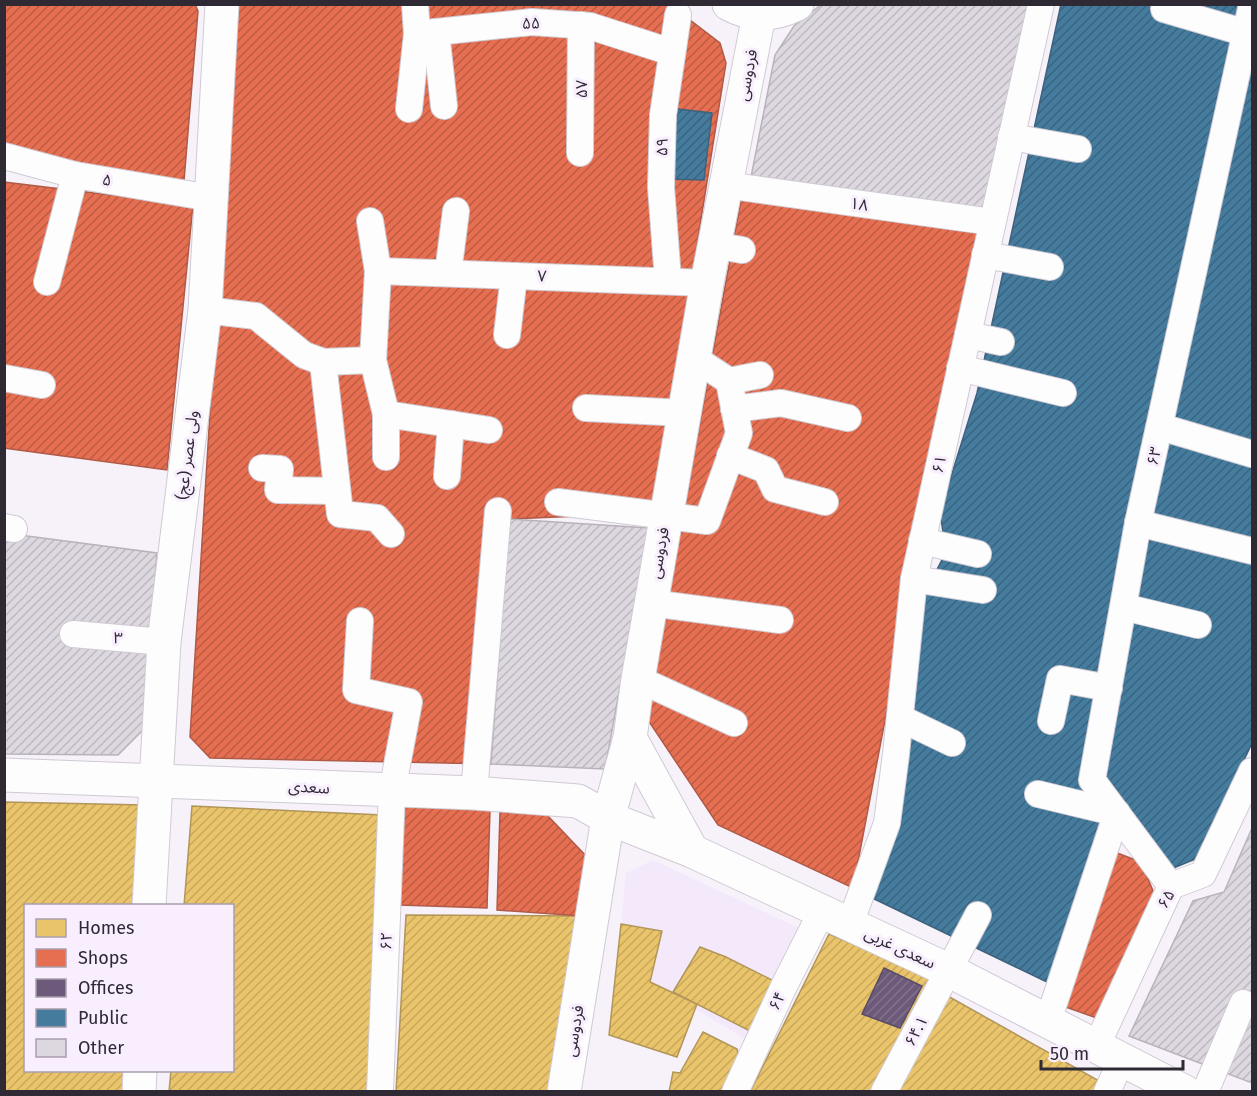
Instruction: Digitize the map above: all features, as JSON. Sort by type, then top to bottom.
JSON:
[{"type":"main road","name":"ولی عصر (عج)","points":[[149,904],[164,642],[205,310],[222,4]]},
{"type":"main road","points":[[729,4],[742,11],[759,15],[778,13],[796,4]]},
{"type":"main road","name":"فردوسی","points":[[564,1092],[608,818],[630,738],[638,679],[707,283],[728,247],[726,185],[759,15]]},
{"type":"main road","points":[[630,738],[692,851]]},
{"type":"main road","name":"سعدی","points":[[4,775],[474,793],[578,801],[608,818]]},
{"type":"main road","name":"سعدی غربی","points":[[608,818],[692,851],[948,970],[1185,1092]]},
{"type":"main road","points":[[139,1092],[140,1072]]},
{"type":"street","points":[[415,4],[426,33],[444,106]]},
{"type":"street","name":"۶۱","points":[[836,918],[887,823],[914,579],[1041,4]]},
{"type":"street","name":"۶۳","points":[[1171,886],[1092,780],[1138,523],[1161,427],[1252,4]]},
{"type":"street","points":[[1164,9],[1246,33]]},
{"type":"street","name":"۵۹","points":[[668,280],[661,187],[663,115],[678,15]]},
{"type":"street","name":"۵۵","points":[[426,33],[531,22],[581,25],[671,52]]},
{"type":"street","name":"۵۷","points":[[580,153],[581,25]]},
{"type":"street","points":[[409,109],[426,33]]},
{"type":"street","points":[[1011,137],[1077,149]]},
{"type":"street","name":"۵","points":[[4,156],[75,174],[212,198]]},
{"type":"street","points":[[47,282],[75,174]]},
{"type":"street","name":"۱۸","points":[[726,185],[992,222]]},
{"type":"street","points":[[448,273],[456,211]]},
{"type":"street","points":[[370,221],[378,271],[373,360],[386,414],[386,457]]},
{"type":"street","points":[[985,255],[1050,267]]},
{"type":"street","name":"۷","points":[[378,271],[707,283]]},
{"type":"street","points":[[507,335],[514,276]]},
{"type":"street","points":[[205,310],[256,316],[304,356],[323,362],[373,360]]},
{"type":"street","points":[[968,334],[1001,342]]},
{"type":"street","points":[[694,358],[729,381],[760,375]]},
{"type":"street","points":[[323,362],[340,514],[377,518],[391,534]]},
{"type":"street","points":[[960,368],[1063,393]]},
{"type":"street","points":[[4,378],[42,385]]},
{"type":"street","points":[[558,502],[707,521],[739,433],[729,381]]},
{"type":"street","points":[[734,410],[781,403],[848,418]]},
{"type":"street","points":[[586,408],[684,413]]},
{"type":"street","points":[[386,414],[489,430]]},
{"type":"street","points":[[447,476],[451,424]]},
{"type":"street","points":[[1161,427],[1252,454]]},
{"type":"street","points":[[730,456],[766,470],[775,489],[825,501]]},
{"type":"street","points":[[262,468],[279,470],[278,490],[337,490]]},
{"type":"street","points":[[474,793],[498,511]]},
{"type":"street","points":[[1138,523],[1252,551]]},
{"type":"street","points":[[922,541],[978,554]]},
{"type":"street","points":[[914,579],[983,591]]},
{"type":"street","points":[[651,603],[780,620]]},
{"type":"street","points":[[1124,607],[1198,624]]},
{"type":"street","name":"۶۲","points":[[360,621],[356,690],[409,702],[392,791],[380,1092]]},
{"type":"street","name":"۳","points":[[73,634],[164,642]]},
{"type":"street","points":[[638,679],[734,723]]},
{"type":"street","points":[[1051,722],[1059,679],[1109,688]]},
{"type":"street","points":[[900,718],[951,743]]},
{"type":"street","name":"۶۵","points":[[1107,1092],[1109,1052],[1171,886],[1203,874],[1252,771]]},
{"type":"street","points":[[1038,794],[1117,813],[1048,1021]]},
{"type":"street","name":"۶۴.۱","points":[[884,1092],[978,915]]},
{"type":"street","name":"۶۴","points":[[735,1092],[784,986],[836,918]]},
{"type":"street","points":[[1205,1092],[1242,1003]]},
{"type":"shaded area","points":[[653,860],[803,930],[750,1042],[650,982],[662,931],[621,924],[626,873]]},
{"type":"building: Homes","points":[[86,4],[135,4],[103,91],[53,88]]},
{"type":"building: Homes","points":[[4,802],[144,805],[139,904],[24,904],[24,1072],[131,1072],[129,1092],[4,1092]]},
{"type":"building: Homes","points":[[192,806],[382,815],[369,1092],[169,1092],[171,1072],[234,1072],[234,904],[184,904]]},
{"type":"building: Homes","points":[[406,915],[581,916],[553,1092],[396,1092]]},
{"type":"building: Homes","points":[[621,924],[662,931],[650,982],[697,1004],[677,1057],[609,1035]]},
{"type":"building: Homes","points":[[829,934],[931,977],[873,1092],[750,1092]]},
{"type":"building: Homes","points":[[700,947],[726,957],[784,986],[756,1034],[673,992]]},
{"type":"building: Homes","points":[[946,995],[1101,1082],[1096,1092],[897,1092]]},
{"type":"building: Homes","points":[[703,1032],[737,1049],[740,1062],[726,1092],[669,1092],[673,1072],[680,1073]]},
{"type":"building: Shops","points":[[4,4],[195,4],[198,11],[184,181],[70,163],[4,147]]},
{"type":"building: Shops","points":[[238,4],[669,4],[720,43],[726,63],[654,513],[509,519],[491,764],[210,758],[190,737],[235,8]]},
{"type":"building: Shops","points":[[4,182],[193,205],[167,470],[4,448]]},
{"type":"building: Shops","points":[[741,200],[978,233],[853,888],[718,825],[646,717]]},
{"type":"building: Shops","points":[[404,807],[490,810],[487,908],[400,905]]},
{"type":"building: Shops","points":[[500,812],[547,815],[588,858],[581,916],[497,910]]},
{"type":"building: Shops","points":[[1112,851],[1141,862],[1159,905],[1108,1022],[1060,1005]]},
{"type":"building: Offices","points":[[884,968],[922,986],[900,1028],[862,1014]]},
{"type":"building: Public","points":[[1061,4],[1252,4],[1252,743],[1198,858],[1171,869],[1112,784],[1053,985],[866,895],[918,606],[946,552],[940,512],[977,393]]},
{"type":"building: Public","points":[[669,108],[712,113],[704,180],[665,179]]},
{"type":"building: Other","points":[[822,4],[1033,4],[985,208],[750,182],[775,55],[794,26]]},
{"type":"building: Other","points":[[509,519],[649,528],[605,769],[491,764]]},
{"type":"building: Other","points":[[4,533],[157,553],[144,729],[118,755],[4,754]]},
{"type":"building: Other","points":[[1252,828],[1252,1083],[1129,1036],[1193,901],[1224,892]]}]
